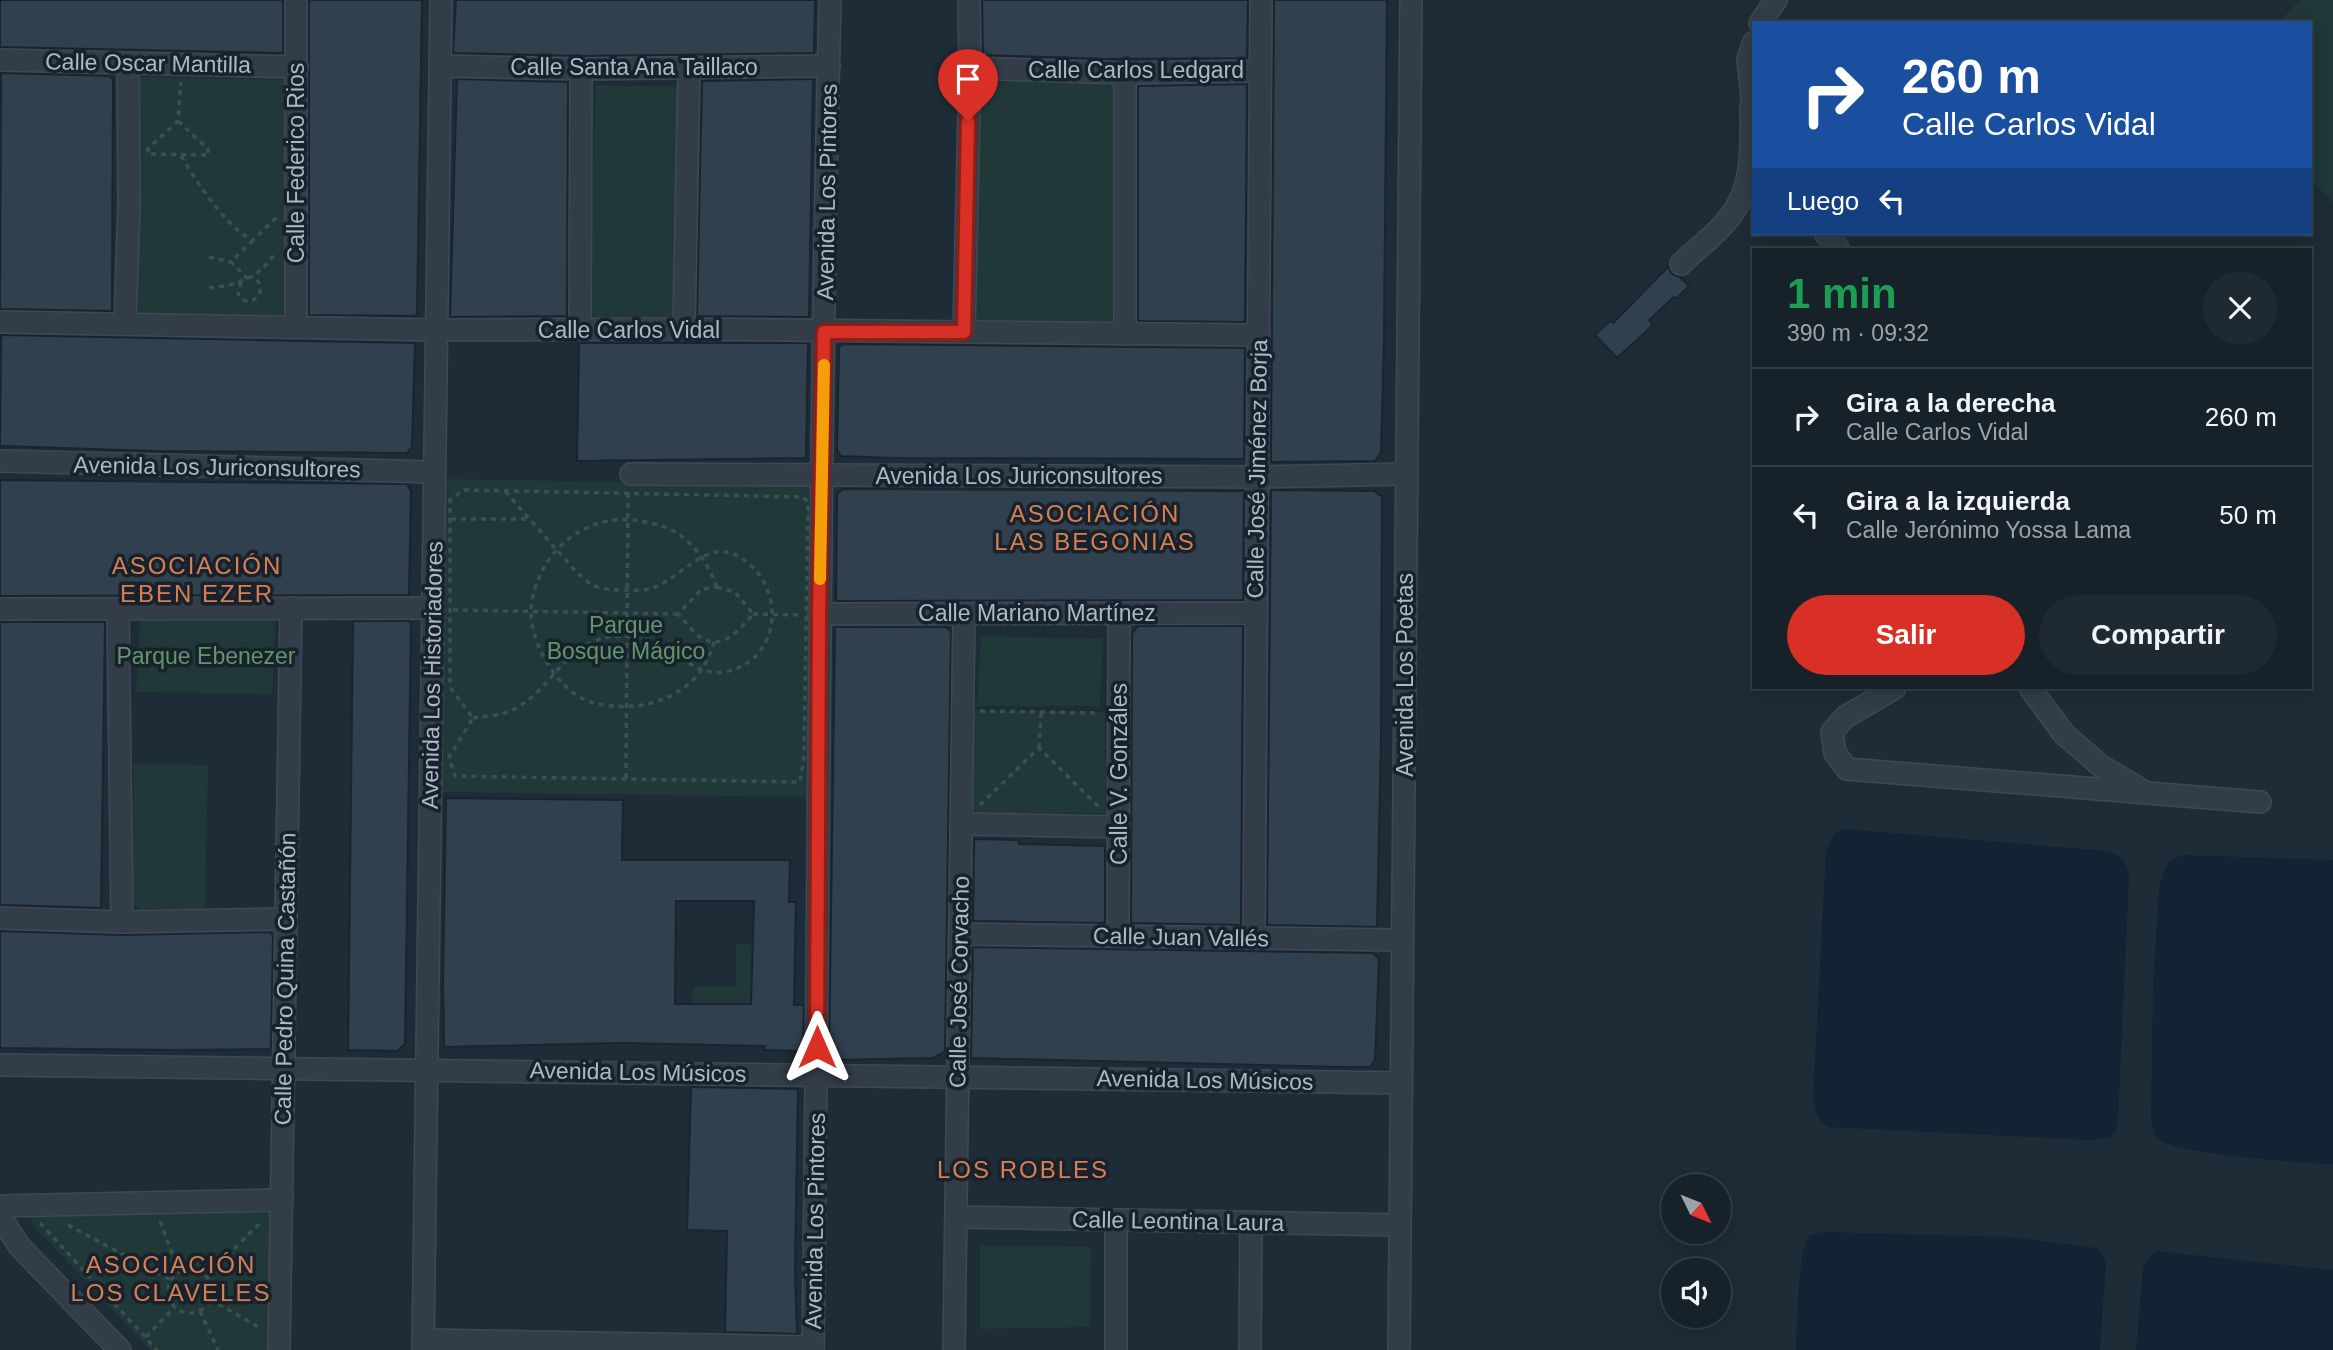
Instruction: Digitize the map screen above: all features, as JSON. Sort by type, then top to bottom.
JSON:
[{"type":"street","name":"Calle Federico Rios","points":[[296,0],[296,326]]},
{"type":"street","name":"Avenida Los Historiadores","points":[[423,1345],[441,609],[433,472],[441,0]]},
{"type":"street","name":"Avenida Los Pintores","points":[[813,1349],[817,1074],[813,615],[822,475],[830,0]]},
{"type":"street","points":[[964,332],[969,0]]},
{"type":"street","name":"Calle José Jiménez Borja","points":[[1254,938],[1261,0]]},
{"type":"street","name":"Avenida Los Poetas","points":[[1399,1350],[1410,0]]},
{"type":"street","points":[[1761,21],[1776,0]]},
{"type":"street","points":[[1681,264],[1729,218],[1744,193],[1751,161],[1752,110],[1748,59],[1752,48]]},
{"type":"street","name":"Calle Oscar Mantilla","points":[[0,60],[297,67]]},
{"type":"street","points":[[125,323],[129,206],[128,64]]},
{"type":"street","name":"Calle Santa Ana Taillaco","points":[[440,65],[581,69],[828,66]]},
{"type":"street","name":"Calle Carlos Ledgard","points":[[970,68],[1125,73],[1260,71]]},
{"type":"street","points":[[580,329],[581,69]]},
{"type":"street","points":[[684,329],[689,69]]},
{"type":"street","points":[[1125,73],[1125,334]]},
{"type":"street","name":"Calle Carlos Vidal","points":[[0,322],[436,330],[684,329],[1259,335]]},
{"type":"street","name":"Avenida Los Juriconsultores","points":[[0,461],[433,472]]},
{"type":"street","name":"Avenida Los Juriconsultores","points":[[629,483],[822,475],[1259,477],[1406,474]]},
{"type":"street","name":"Calle Pedro Quina Castañón","points":[[279,1350],[291,608]]},
{"type":"street","points":[[0,609],[441,609]]},
{"type":"street","points":[[118,609],[122,922]]},
{"type":"street","name":"Calle V. Gonzáles","points":[[1118,936],[1112,819],[1119,613]]},
{"type":"street","name":"Calle Mariano Martínez","points":[[813,615],[1255,613]]},
{"type":"street","name":"Calle José Corvacho","points":[[954,1350],[960,933],[967,818],[964,614]]},
{"type":"street","points":[[1893,689],[1845,717],[1832,732],[1835,753],[1847,769],[2260,802]]},
{"type":"street","points":[[2032,689],[2064,734],[2101,766],[2145,792]]},
{"type":"street","points":[[967,818],[1112,819]]},
{"type":"street","points":[[0,918],[122,922],[286,919]]},
{"type":"street","name":"Calle Juan Vallés","points":[[960,933],[1402,940]]},
{"type":"street","name":"Avenida Los Músicos","points":[[0,1065],[1401,1083]]},
{"type":"street","points":[[0,1206],[282,1200]]},
{"type":"street","points":[[0,1217],[20,1247],[120,1350]]},
{"type":"street","name":"Calle Leontina Laura","points":[[956,1217],[1400,1225]]},
{"type":"street","points":[[1116,1220],[1116,1350]]},
{"type":"street","points":[[1250,1350],[1251,1223]]},
{"type":"street","points":[[423,1345],[813,1349]]},
{"type":"path","points":[[178,121],[208,149],[209,155],[148,154],[148,149],[178,121],[183,64]]},
{"type":"path","points":[[181,156],[206,195],[238,232],[252,241]]},
{"type":"path","points":[[231,262],[288,206],[296,206]]},
{"type":"path","points":[[209,288],[232,286],[250,277],[273,257],[287,233],[296,231]]},
{"type":"path","points":[[209,257],[231,262],[260,282],[262,289],[258,298],[250,302],[243,300],[238,294],[241,282]]},
{"type":"path","points":[[626,779],[629,483]]},
{"type":"path","points":[[473,718],[513,710],[534,696],[576,652],[604,638],[635,637],[661,644],[702,671],[723,672],[747,663],[762,648],[772,631],[771,599],[757,572],[738,556],[719,551],[701,557],[673,578],[649,589],[616,590],[593,586],[576,571],[504,491]]},
{"type":"path","points":[[450,519],[530,519]]},
{"type":"path","points":[[715,642],[702,671],[675,694],[652,705],[614,706],[588,701],[554,674],[540,653],[531,611],[534,590],[542,568],[556,549],[571,535],[590,525],[627,519],[671,530],[691,544],[712,573],[717,587]]},
{"type":"path","points":[[678,614],[702,589],[717,587],[734,592],[753,614],[813,615]]},
{"type":"path","points":[[441,609],[678,614],[701,638],[715,642],[735,635],[753,614]]},
{"type":"path","points":[[974,711],[1104,713]]},
{"type":"path","points":[[967,818],[1040,748],[1041,712]]},
{"type":"path","points":[[1040,748],[1112,819]]},
{"type":"path","points":[[455,776],[800,782]]},
{"type":"path","points":[[36,1214],[39,1223],[158,1350]]},
{"type":"path","points":[[160,1220],[179,1272]]},
{"type":"path","points":[[206,1277],[262,1220]]},
{"type":"path","points":[[62,1222],[171,1280]]},
{"type":"path","points":[[194,1269],[206,1277],[212,1291],[210,1299],[200,1311],[185,1313],[175,1307],[169,1298],[168,1290],[171,1280],[179,1272],[194,1269]]},
{"type":"path","points":[[210,1299],[264,1331]]},
{"type":"path","points":[[146,1337],[175,1307]]},
{"type":"path","points":[[200,1311],[218,1350]]},
{"type":"green space","points":[[2300,0],[2333,0],[2333,202],[2312,182],[2312,21],[2280,21]]},
{"type":"green space","points":[[982,76],[1109,78],[1116,85],[1113,318],[1106,326],[979,325],[975,319],[977,82]]},
{"type":"green space","points":[[140,77],[290,80],[285,320],[138,317]]},
{"type":"green space","points":[[596,85],[683,87],[675,320],[588,318]]},
{"type":"green space","name":"Parque Bosque Mágico","points":[[444,479],[812,485],[807,797],[441,792]]},
{"type":"green space","name":"Parque Ebenezer","points":[[140,619],[275,620],[272,694],[136,692]]},
{"type":"green space","points":[[981,636],[1103,639],[1100,706],[977,706]]},
{"type":"green space","points":[[973,710],[1105,712],[1106,813],[972,813]]},
{"type":"green space","points":[[134,764],[208,765],[205,909],[139,909],[132,902]]},
{"type":"green space","points":[[736,944],[753,944],[751,1004],[692,1004],[693,987],[736,987]]},
{"type":"green space","points":[[270,1202],[279,1214],[276,1350],[150,1350],[32,1224],[30,1213]]},
{"type":"green space","points":[[980,1246],[1091,1247],[1090,1327],[980,1329]]},
{"type":"water","points":[[1845,829],[2108,851],[2123,861],[2129,878],[2118,1119],[2116,1130],[2110,1138],[2090,1140],[1829,1127],[1819,1119],[1813,1098],[1826,850],[1836,832]]},
{"type":"water","points":[[2182,855],[2333,860],[2333,1164],[2212,1153],[2168,1144],[2156,1136],[2151,1118],[2153,986],[2159,888],[2165,868],[2171,860]]},
{"type":"water","points":[[1827,1232],[2010,1237],[2097,1248],[2106,1262],[2100,1350],[1796,1350],[1798,1292],[1804,1247],[1811,1235]]},
{"type":"water","points":[[2156,1251],[2333,1270],[2333,1350],[2136,1350],[2143,1269],[2149,1257]]},
{"type":"building","points":[[0,0],[283,0],[283,53],[0,47]]},
{"type":"building","points":[[309,0],[422,0],[417,314],[414,316],[309,315]]},
{"type":"building","points":[[456,0],[815,0],[814,53],[581,56],[453,53]]},
{"type":"building","points":[[982,0],[1248,0],[1247,58],[1104,59],[983,55]]},
{"type":"building","points":[[1274,0],[1387,0],[1384,339],[1381,453],[1375,461],[1271,460]]},
{"type":"building","points":[[1,73],[109,76],[113,79],[112,311],[0,309]]},
{"type":"building","points":[[457,79],[568,82],[567,316],[450,317]]},
{"type":"building","points":[[813,79],[809,317],[697,316],[702,81]]},
{"type":"building","points":[[1247,84],[1245,322],[1138,321],[1138,86]]},
{"type":"building","points":[[1668,267],[1672,274],[1680,277],[1689,286],[1649,320],[1653,325],[1617,358],[1595,335],[1610,321],[1613,323]]},
{"type":"building","points":[[1,335],[415,343],[412,447],[407,453],[157,451],[0,446]]},
{"type":"building","points":[[579,343],[808,343],[806,458],[577,461]]},
{"type":"building","points":[[843,344],[1245,348],[1244,459],[841,456],[837,450],[839,347]]},
{"type":"building","points":[[0,480],[407,484],[411,491],[409,595],[0,596]]},
{"type":"building","points":[[843,489],[1244,491],[1243,600],[836,601],[837,494]]},
{"type":"building","points":[[1271,490],[1374,491],[1382,497],[1377,927],[1267,925]]},
{"type":"building","points":[[353,621],[411,623],[405,1044],[397,1051],[348,1050]]},
{"type":"building","points":[[0,622],[105,622],[101,908],[0,905]]},
{"type":"building","points":[[1138,626],[1243,626],[1241,925],[1131,923],[1132,634]]},
{"type":"building","points":[[835,627],[946,627],[951,631],[945,1051],[933,1058],[829,1060]]},
{"type":"building","points":[[446,798],[623,800],[622,860],[790,860],[789,902],[796,902],[794,1005],[804,1005],[803,1051],[764,1050],[765,1046],[622,1043],[444,1047]],"holes":[[[676,901],[754,901],[751,1004],[675,1004]]]},
{"type":"building","points":[[974,839],[1019,840],[1019,844],[1105,846],[1105,923],[973,921]]},
{"type":"building","points":[[0,931],[122,935],[270,932],[273,936],[271,1047],[173,1050],[0,1048]]},
{"type":"building","points":[[973,947],[1373,953],[1379,959],[1375,1060],[1370,1067],[1341,1067],[971,1058]]},
{"type":"building","points":[[691,1087],[798,1089],[795,1271],[797,1334],[725,1332],[727,1231],[687,1230]]},
{"type":"slow traffic","points":[[820,579],[824,365]]},
{"type":"district","name":"ASOCIACIÓN LAS BEGONIAS","points":[[1095,527]]},
{"type":"district","name":"ASOCIACIÓN EBEN EZER","points":[[197,579]]},
{"type":"district","name":"LOS ROBLES","points":[[1023,1169]]},
{"type":"district","name":"ASOCIACIÓN LOS CLAVELES","points":[[171,1278]]},
{"type":"route","points":[[817,1047],[819,614],[824,332],[964,332],[968,121]]}]
